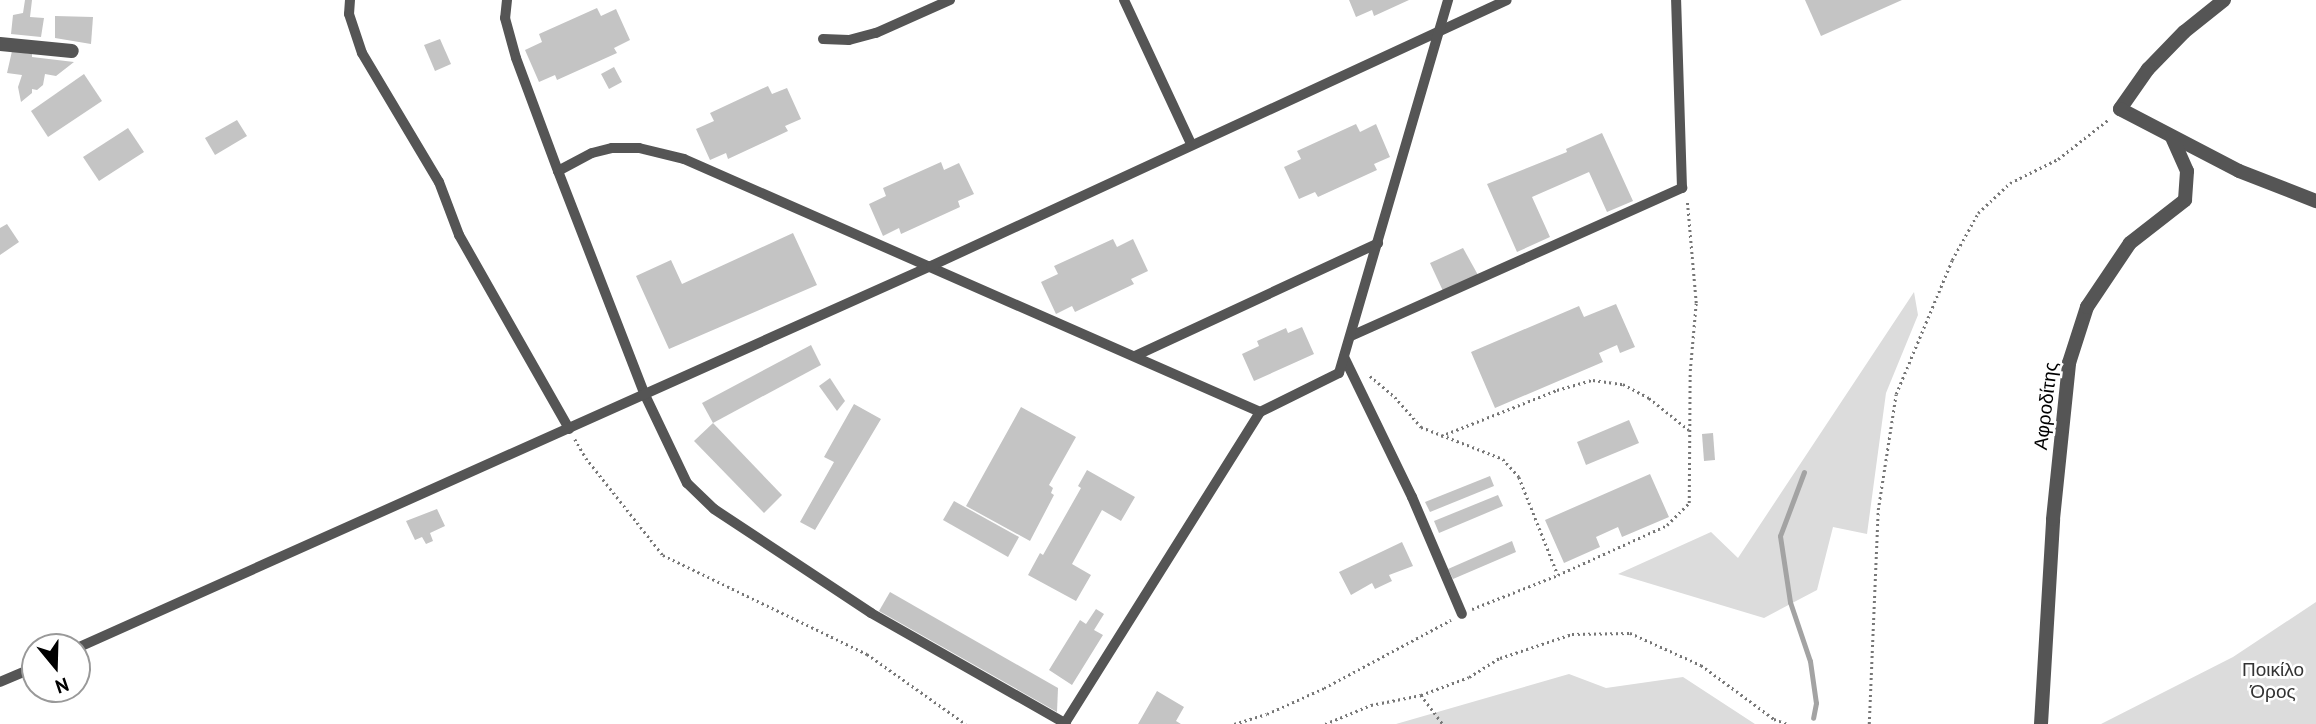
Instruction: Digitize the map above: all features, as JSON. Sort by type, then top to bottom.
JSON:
[{"type":"street","points":[[2224,0],[2175,41],[2148,69],[2120,109],[2239,171],[2316,201]]},
{"type":"street","points":[[0,44],[72,51]]},
{"type":"street","name":"Αφροδίτης","points":[[2041,724],[2053,519],[2069,363],[2087,307],[2130,243],[2185,200],[2187,171],[2172,137]]},
{"type":"lane","points":[[350,0],[349,13],[362,54],[439,182],[459,236],[569,429]]},
{"type":"lane","points":[[507,0],[505,18],[516,58],[558,172],[644,393],[687,483],[714,509],[872,613],[1066,724],[1260,412],[1339,373],[1448,0]]},
{"type":"lane","points":[[823,39],[849,40],[876,33],[950,0]]},
{"type":"lane","points":[[1124,0],[1191,144]]},
{"type":"lane","points":[[91,642],[931,266],[1507,0]]},
{"type":"lane","points":[[1351,336],[1682,188],[1676,0]]},
{"type":"lane","points":[[558,172],[592,153],[612,148],[639,148],[684,159],[1260,412]]},
{"type":"lane","points":[[1135,356],[1378,243]]},
{"type":"lane","points":[[1344,357],[1462,614]]},
{"type":"lane","points":[[0,682],[21,673]]},
{"type":"path","points":[[1869,724],[1878,510],[1896,394],[1952,260],[1978,213],[2010,183],[2058,159],[2120,109]]},
{"type":"path","points":[[1234,724],[1324,688],[1462,614],[1558,575],[1667,525],[1689,503],[1690,371],[1696,303],[1687,198],[1682,188]]},
{"type":"path","points":[[1353,372],[1369,376],[1395,397],[1421,427],[1503,459],[1519,477],[1558,575]]},
{"type":"path","points":[[1440,436],[1557,390],[1593,380],[1623,384],[1649,398],[1689,430]]},
{"type":"path","points":[[569,429],[586,458],[663,555],[867,654],[966,724]]},
{"type":"path","points":[[1325,724],[1371,705],[1421,695],[1469,677],[1500,657],[1572,634],[1630,633],[1701,665],[1774,719],[1788,724]]},
{"type":"path","points":[[1421,695],[1443,724]]},
{"type":"green space","points":[[1914,292],[1918,315],[1886,393],[1867,534],[1833,527],[1817,590],[1764,618],[1618,574],[1711,532],[1738,558]]},
{"type":"green space","name":"Ποικίλο Όρος","points":[[2316,602],[2316,724],[2101,724],[2233,657]]},
{"type":"green space","points":[[1569,674],[1606,688],[1683,677],[1755,724],[1396,724]]},
{"type":"building","points":[[25,0],[32,0],[30,17],[44,18],[41,37],[11,34],[13,15],[23,13]]},
{"type":"building","points":[[1349,0],[1409,0],[1374,16],[1372,10],[1356,17]]},
{"type":"building","points":[[1805,0],[1902,0],[1821,36]]},
{"type":"building","points":[[597,8],[601,16],[616,9],[630,40],[614,48],[617,53],[557,80],[555,75],[539,82],[525,50],[542,42],[539,34]]},
{"type":"building","points":[[55,16],[93,17],[91,44],[55,38]]},
{"type":"building","points":[[440,39],[451,64],[435,71],[424,45]]},
{"type":"building","points":[[12,51],[32,54],[32,57],[74,62],[56,76],[45,74],[43,85],[37,90],[32,89],[32,93],[21,102],[18,87],[22,75],[7,73]]},
{"type":"building","points":[[614,67],[622,82],[609,89],[601,74]]},
{"type":"building","points":[[84,74],[102,101],[48,137],[31,111]]},
{"type":"building","points":[[768,86],[772,94],[787,88],[801,119],[785,126],[788,131],[728,159],[726,153],[710,160],[696,129],[714,121],[710,113]]},
{"type":"building","points":[[237,120],[247,136],[215,155],[205,138]]},
{"type":"building","points":[[1356,124],[1360,132],[1376,124],[1390,157],[1374,164],[1377,170],[1318,197],[1315,192],[1299,199],[1284,167],[1301,159],[1297,151]]},
{"type":"building","points":[[128,128],[144,152],[99,181],[83,157]]},
{"type":"building","points":[[1602,133],[1633,201],[1607,212],[1589,172],[1532,197],[1550,237],[1517,252],[1487,184],[1567,152],[1566,149]]},
{"type":"building","points":[[941,162],[944,170],[959,163],[974,194],[958,201],[960,207],[901,234],[899,228],[883,236],[869,204],[886,196],[883,188]]},
{"type":"building","points":[[7,224],[19,242],[0,255],[0,228]]},
{"type":"building","points":[[793,233],[817,285],[669,349],[636,276],[671,260],[682,284]]},
{"type":"building","points":[[1113,239],[1117,247],[1133,239],[1148,271],[1131,279],[1134,284],[1075,312],[1072,306],[1056,314],[1041,282],[1058,274],[1054,266]]},
{"type":"building","points":[[1463,248],[1478,275],[1443,291],[1430,263]]},
{"type":"building","points":[[1616,304],[1635,347],[1620,353],[1617,345],[1599,353],[1603,362],[1495,408],[1471,352],[1579,306],[1584,317]]},
{"type":"building","points":[[1302,327],[1314,354],[1254,381],[1242,354],[1259,346],[1257,341],[1286,328],[1288,333]]},
{"type":"building","points":[[811,345],[821,365],[713,423],[702,403]]},
{"type":"building","points":[[830,378],[845,401],[837,411],[819,386]]},
{"type":"building","points":[[854,404],[881,419],[815,530],[800,522],[834,462],[824,457]]},
{"type":"building","points":[[1021,407],[1076,437],[1049,485],[1053,488],[1051,493],[1054,495],[1030,541],[966,506]]},
{"type":"building","points":[[1629,420],[1639,443],[1586,465],[1577,442]]},
{"type":"building","points":[[713,423],[782,495],[764,513],[694,441]]},
{"type":"building","points":[[1713,433],[1715,460],[1704,461],[1702,434]]},
{"type":"building","points":[[1087,470],[1135,497],[1121,521],[1102,510],[1072,564],[1091,575],[1076,601],[1028,575],[1040,553],[1043,555],[1081,488],[1078,486]]},
{"type":"building","points":[[1650,474],[1669,517],[1622,537],[1618,527],[1596,537],[1600,547],[1564,563],[1545,520]]},
{"type":"building","points":[[1490,476],[1494,486],[1430,512],[1425,502]]},
{"type":"building","points":[[1498,495],[1503,506],[1439,533],[1434,521]]},
{"type":"building","points":[[954,501],[1019,537],[1008,557],[943,520]]},
{"type":"building","points":[[437,509],[445,526],[430,533],[433,541],[426,544],[422,537],[415,540],[406,521]]},
{"type":"building","points":[[1512,541],[1516,552],[1453,579],[1448,569]]},
{"type":"building","points":[[1402,542],[1413,566],[1389,575],[1392,581],[1375,589],[1372,583],[1351,595],[1339,572]]},
{"type":"building","points":[[890,592],[1058,688],[1057,712],[879,611]]},
{"type":"building","points":[[1096,609],[1104,614],[1094,630],[1103,635],[1072,685],[1049,670],[1080,620],[1086,624]]},
{"type":"building","points":[[1157,691],[1184,707],[1176,721],[1181,724],[1138,724]]},
{"type":"waterway","points":[[1804,472],[1780,536],[1790,602],[1810,661],[1816,703],[1813,718]]}]
